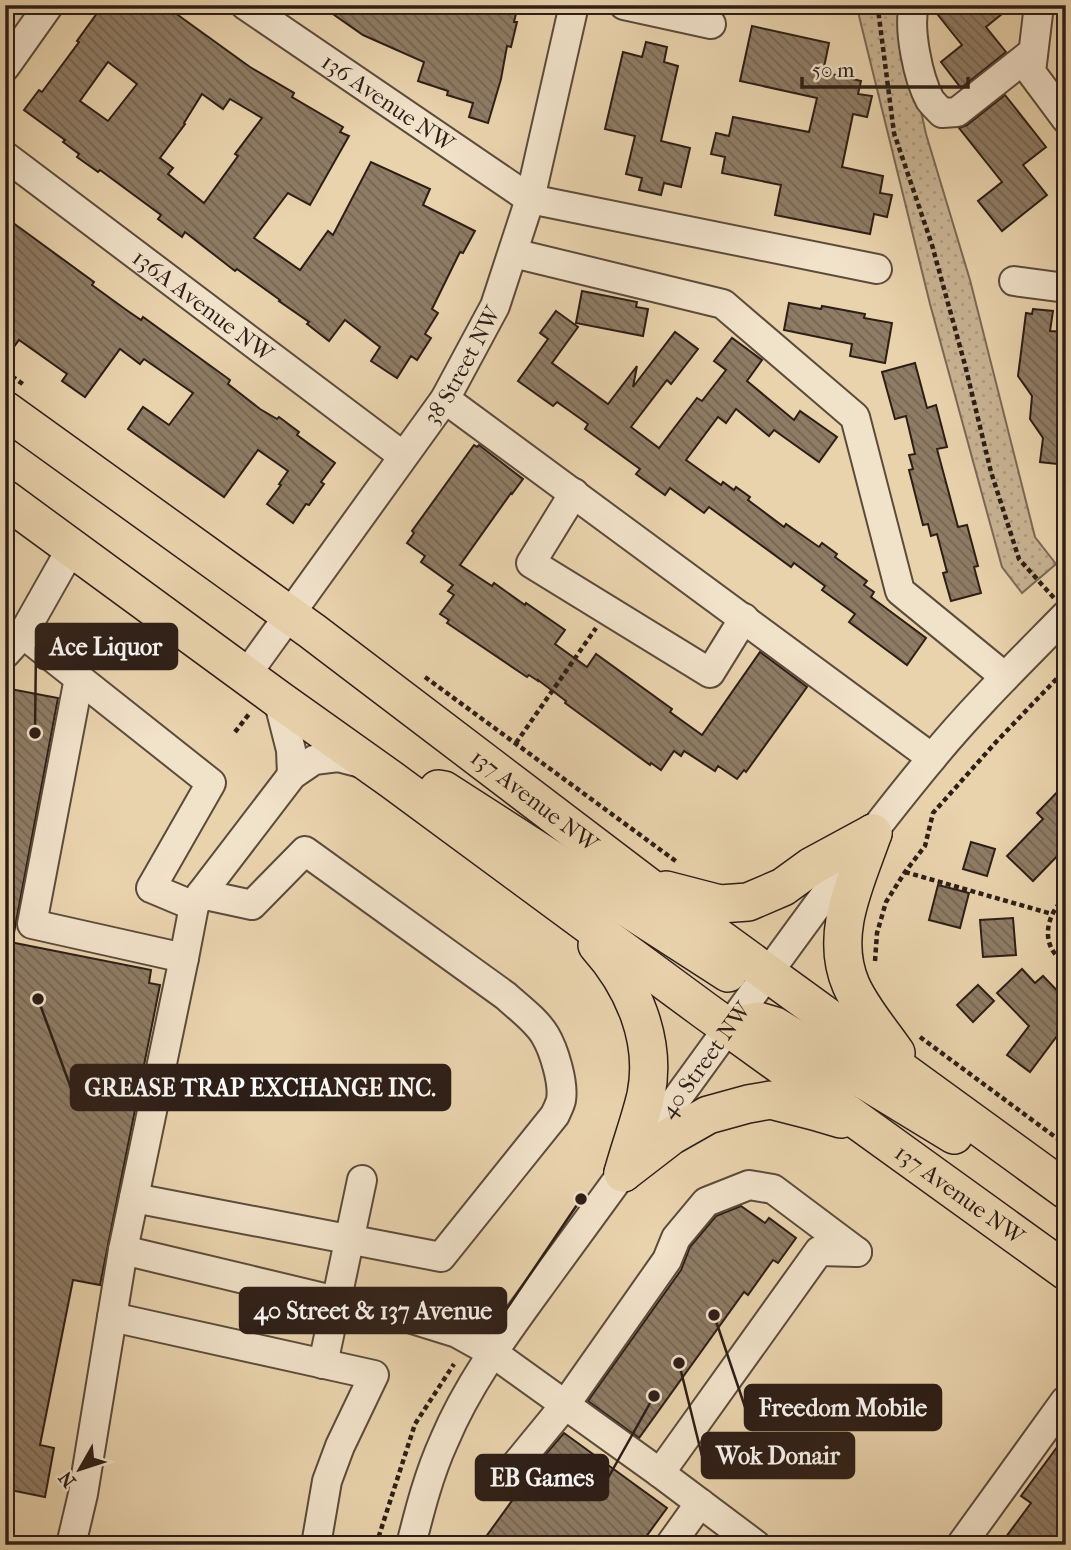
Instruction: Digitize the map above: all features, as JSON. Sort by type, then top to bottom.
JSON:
[{"type":"main road","name":"137 Avenue NW","points":[[5,410],[312,631],[646,885],[1066,1190]]},
{"type":"main road","name":"137 Avenue NW","points":[[5,499],[566,910],[1066,1271]]},
{"type":"main road","points":[[382,773],[443,790],[730,974],[766,973]]},
{"type":"main road","points":[[646,885],[720,904],[748,902],[783,887],[812,866],[873,833]]},
{"type":"main road","points":[[873,833],[845,911],[842,942],[851,985],[873,1023],[912,1078]]},
{"type":"main road","points":[[566,910],[612,962],[633,1000],[647,1041],[649,1058],[646,1093],[622,1173]]},
{"type":"main road","points":[[729,1027],[758,1021],[775,1026],[1066,1203]]},
{"type":"main road","points":[[622,1173],[671,1136],[708,1115],[748,1104],[771,1100],[867,1128]]},
{"type":"street","points":[[5,67],[49,5]]},
{"type":"street","name":"136 Avenue NW","points":[[245,5],[530,199]]},
{"type":"street","name":"38 Street NW","points":[[246,675],[445,400],[495,306],[530,199],[574,5]]},
{"type":"street","points":[[624,5],[711,24]]},
{"type":"street","points":[[914,5],[914,43],[922,77],[931,101],[942,113],[957,111],[1033,52]]},
{"type":"street","points":[[1039,5],[1031,72],[1066,119]]},
{"type":"street","name":"136A Avenue NW","points":[[5,156],[403,456]]},
{"type":"street","points":[[530,199],[877,269]]},
{"type":"street","points":[[513,253],[723,304],[855,417],[900,591],[1005,677]]},
{"type":"street","points":[[1014,281],[1066,288]]},
{"type":"street","points":[[445,400],[932,758]]},
{"type":"street","points":[[574,493],[531,563],[710,673],[744,618]]},
{"type":"street","points":[[71,549],[14,644],[79,678],[211,783],[151,888],[197,900],[252,905],[305,851],[506,996],[542,1031],[554,1056],[560,1080],[561,1098],[555,1115],[441,1257],[134,1198]]},
{"type":"street","name":"40 Street NW","points":[[411,1545],[429,1476],[444,1438],[493,1353],[766,973],[932,758],[1005,677],[1061,607]]},
{"type":"street","points":[[79,678],[32,924],[184,958]]},
{"type":"street","points":[[278,699],[291,750],[292,775]]},
{"type":"street","points":[[74,1544],[123,1250],[197,900],[292,775],[314,760],[338,757],[382,773]]},
{"type":"street","points":[[323,1364],[362,1180]]},
{"type":"street","points":[[505,1478],[565,1405],[667,1260],[676,1238],[706,1202],[749,1185],[773,1189],[857,1252],[819,1251],[660,1473]]},
{"type":"street","points":[[123,1250],[412,1319],[457,1333],[493,1353],[756,1545]]},
{"type":"street","points":[[112,1317],[374,1375],[340,1446],[327,1481],[316,1545]]},
{"type":"street","points":[[961,1545],[1065,1401]]},
{"type":"street","points":[[670,1545],[700,1503]]},
{"type":"path","points":[[879,5],[894,133],[932,245],[991,472],[1019,559],[1061,607]]},
{"type":"path","points":[[516,743],[608,610]]},
{"type":"path","points":[[875,964],[877,933],[886,902],[925,846],[933,813],[1066,669]]},
{"type":"path","points":[[905,872],[1052,914]]},
{"type":"path","points":[[1066,897],[1057,904],[1048,926],[1052,949],[1059,959],[1066,963]]},
{"type":"path","points":[[917,1034],[1066,1144]]},
{"type":"shaded area","points":[[862,5],[906,5],[901,20],[926,134],[970,280],[1035,537],[1056,564],[1022,593],[1002,567],[930,304],[859,16]]},
{"type":"building","points":[[103,5],[164,5],[250,67],[294,93],[292,97],[343,127],[340,132],[349,136],[310,205],[288,193],[254,238],[300,270],[328,231],[333,235],[371,162],[430,189],[423,205],[475,231],[463,253],[460,252],[432,309],[438,313],[425,334],[431,338],[417,360],[411,356],[397,378],[371,361],[380,347],[345,320],[329,341],[307,324],[309,322],[237,269],[235,271],[185,232],[182,237],[158,219],[161,215],[100,170],[98,172],[77,157],[79,154],[63,142],[65,140],[24,110],[39,90],[42,92],[79,42],[77,41]],"holes":[[[108,62],[137,84],[108,121],[80,101]],[[202,94],[223,109],[230,99],[262,118],[204,203],[168,174],[173,168],[160,158],[185,124]]]},
{"type":"building","points":[[320,5],[518,5],[511,47],[507,46],[488,123],[469,117],[473,103],[447,95],[448,91],[418,81],[424,62],[363,35]]},
{"type":"building","points":[[930,5],[1013,5],[986,27],[1006,52],[961,88],[941,62],[962,45]]},
{"type":"building","points":[[752,26],[829,43],[823,72],[861,81],[858,94],[872,96],[867,117],[853,114],[842,167],[883,176],[880,193],[892,195],[887,217],[874,214],[870,234],[775,215],[781,185],[722,173],[725,157],[711,154],[716,133],[729,136],[733,117],[809,132],[817,98],[740,81]]},
{"type":"building","points":[[646,42],[667,47],[664,62],[678,66],[661,141],[690,148],[681,187],[664,183],[661,195],[639,190],[642,178],[626,174],[635,136],[605,129],[623,52],[642,57]]},
{"type":"building","points":[[1005,95],[1046,147],[1023,165],[1047,195],[1002,231],[978,201],[1002,182],[959,128],[967,125]]},
{"type":"building","points":[[5,217],[94,282],[92,285],[125,309],[141,320],[143,317],[230,380],[228,384],[260,409],[277,419],[279,417],[299,432],[297,435],[335,463],[321,482],[324,484],[293,523],[267,504],[288,471],[258,450],[224,497],[128,429],[143,407],[169,425],[193,393],[144,359],[140,364],[120,349],[85,397],[62,381],[67,374],[19,340],[5,359]]},
{"type":"building","points":[[582,291],[637,302],[636,307],[648,309],[643,336],[576,323]]},
{"type":"building","points":[[789,303],[865,314],[864,318],[892,323],[885,363],[850,356],[852,344],[784,330]]},
{"type":"building","points":[[1033,309],[1053,311],[1050,331],[1066,332],[1066,465],[1040,462],[1043,438],[1030,419],[1032,396],[1018,376],[1026,313],[1032,314]]},
{"type":"building","points":[[556,311],[578,327],[552,363],[608,404],[637,366],[633,387],[675,332],[698,349],[671,384],[667,380],[631,427],[659,448],[697,398],[702,401],[726,370],[714,361],[732,338],[762,360],[747,381],[794,420],[800,411],[837,437],[819,462],[774,430],[769,436],[736,409],[726,423],[718,417],[686,460],[721,485],[723,482],[734,490],[736,487],[750,497],[748,500],[784,527],[786,524],[819,547],[822,543],[837,554],[835,557],[867,581],[864,585],[874,592],[871,597],[926,638],[907,665],[849,622],[855,614],[822,590],[825,586],[794,563],[791,567],[709,507],[704,513],[670,488],[665,495],[636,474],[640,469],[585,429],[588,424],[557,402],[553,406],[518,381],[548,339],[540,333]]},
{"type":"building","points":[[915,363],[927,408],[936,405],[947,447],[937,449],[958,527],[967,525],[978,566],[974,567],[981,593],[951,601],[943,573],[947,572],[937,534],[931,536],[928,524],[923,525],[909,470],[913,469],[909,455],[915,454],[906,416],[895,419],[882,372]]},
{"type":"building","points":[[474,445],[479,445],[523,479],[460,565],[492,586],[494,583],[565,630],[555,644],[587,667],[596,654],[672,709],[670,712],[702,735],[760,652],[807,687],[746,772],[744,770],[737,779],[718,766],[715,771],[684,751],[681,756],[674,751],[661,770],[651,763],[650,765],[538,680],[529,675],[527,677],[447,623],[449,620],[440,614],[454,595],[448,591],[453,585],[421,562],[425,556],[407,543],[414,533],[412,531]]},
{"type":"building","points":[[5,688],[58,698],[14,933],[5,932]]},
{"type":"building","points":[[1066,783],[1066,847],[1033,881],[1007,856],[1043,819],[1037,813]]},
{"type":"building","points":[[971,842],[995,849],[987,876],[963,869]]},
{"type":"building","points":[[938,885],[969,893],[960,928],[929,920]]},
{"type":"building","points":[[1013,918],[1016,955],[983,957],[980,920]]},
{"type":"building","points":[[5,941],[151,970],[149,983],[160,985],[100,1285],[73,1280],[40,1445],[54,1448],[45,1497],[5,1489]]},
{"type":"building","points":[[1022,969],[1035,983],[1043,976],[1066,1000],[1066,1024],[1030,1072],[1007,1055],[1029,1026],[997,993]]},
{"type":"building","points":[[978,985],[994,1001],[973,1022],[957,1005]]},
{"type":"building","points":[[741,1206],[765,1223],[769,1218],[796,1238],[778,1263],[773,1260],[748,1295],[744,1292],[639,1438],[588,1401],[681,1270],[690,1247],[716,1216]]},
{"type":"building","points":[[564,1433],[667,1508],[640,1545],[480,1545],[545,1455]]},
{"type":"building","points":[[1066,1435],[1066,1545],[1000,1545],[1031,1503],[1021,1496]]},
{"type":"place","name":"Ace Liquor","points":[[35,733]]},
{"type":"place","name":"GREASE TRAP EXCHANGE INC.","points":[[38,999]]},
{"type":"place","name":"40 Street & 137 Avenue","points":[[581,1199]]},
{"type":"place","name":"Freedom Mobile","points":[[714,1315]]},
{"type":"place","name":"Wok Donair","points":[[679,1363]]},
{"type":"place","name":"EB Games","points":[[654,1396]]}]
